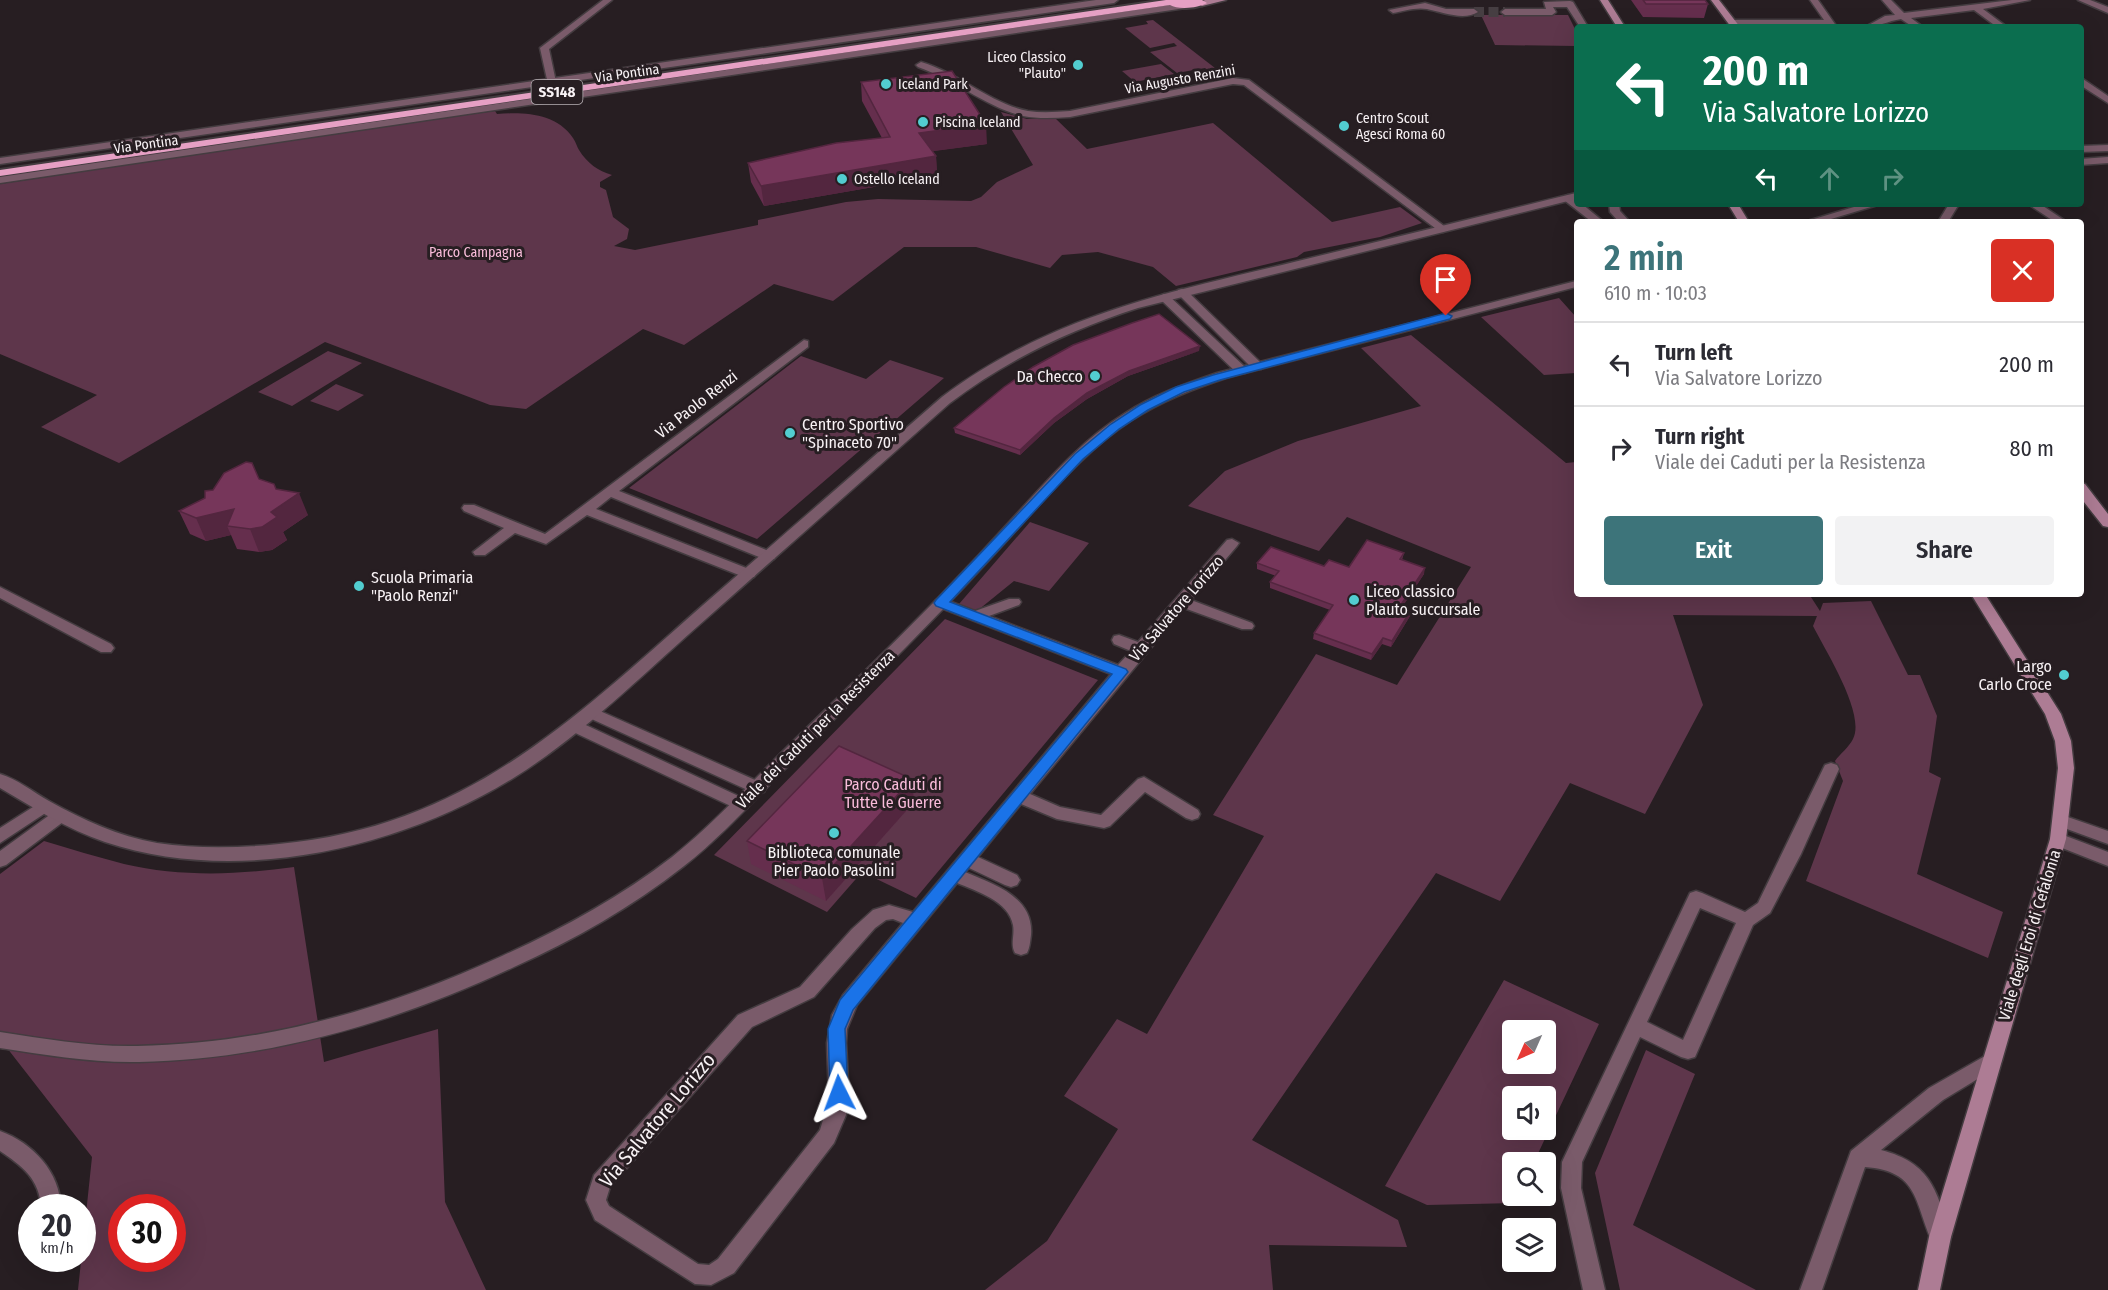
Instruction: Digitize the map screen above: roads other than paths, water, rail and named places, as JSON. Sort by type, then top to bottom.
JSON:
[{"type":"highway","name":"SS148","points":[[1112,6],[1150,0]]},
{"type":"highway","name":"SS148","points":[[1112,6],[1185,0]]},
{"type":"highway","points":[[1112,6],[1202,3]]},
{"type":"highway","name":"Via Pontina","points":[[0,168],[1112,6]]},
{"type":"highway","name":"Via Pontina","points":[[0,173],[1112,6]]},
{"type":"main road","name":"Via Pontina","points":[[1202,3],[1222,0]]},
{"type":"main road","points":[[1604,0],[1620,24]]},
{"type":"main road","points":[[1715,0],[1733,24]]},
{"type":"main road","points":[[2084,492],[2108,523]]},
{"type":"main road","name":"Viale degli Eroi di Cefalonia","points":[[1929,1290],[1940,1237],[2060,830],[2066,768],[2063,741],[2053,714],[1980,597]]},
{"type":"street","points":[[551,82],[544,48],[608,0]]},
{"type":"street","points":[[1814,0],[1831,24]]},
{"type":"street","points":[[1886,0],[1902,16],[1914,24]]},
{"type":"street","points":[[1952,0],[1961,10]]},
{"type":"street","points":[[1875,24],[1902,16],[2026,0]]},
{"type":"street","points":[[2082,0],[2108,10]]},
{"type":"street","name":"Via Pontina","points":[[0,180],[1202,3]]},
{"type":"street","points":[[1505,12],[1552,12],[1547,4],[1570,4],[1582,24]]},
{"type":"street","name":"Via Pontina","points":[[0,161],[551,82],[1112,6]]},
{"type":"street","points":[[1393,10],[1425,6],[1446,12],[1474,12]]},
{"type":"street","points":[[1976,8],[1999,24]]},
{"type":"street","name":"Via Augusto Renzini","points":[[921,65],[939,72],[1010,110],[1038,116],[1070,114],[1233,81],[1246,82],[1443,229]]},
{"type":"street","points":[[2084,83],[2108,84]]},
{"type":"street","points":[[2084,84],[2108,100]]},
{"type":"street","points":[[2084,147],[2108,148]]},
{"type":"street","points":[[2084,162],[2108,160]]},
{"type":"street","points":[[0,780],[61,815],[110,838],[165,851],[239,853],[324,845],[382,832],[468,798],[519,767],[574,726],[931,412],[985,371],[1024,347],[1097,316],[1182,292],[1572,197]]},
{"type":"street","points":[[1583,207],[1596,219]]},
{"type":"street","points":[[1820,219],[1865,207]]},
{"type":"street","points":[[2038,207],[2057,219]]},
{"type":"street","name":"Viale dei Caduti per la Resistenza","points":[[0,1040],[102,1054],[170,1053],[239,1048],[328,1030],[428,998],[562,936],[614,906],[670,867],[741,804],[941,603],[1061,475],[1109,431],[1130,416],[1165,396],[1241,370],[1574,285]]},
{"type":"street","points":[[1182,292],[1257,366]]},
{"type":"street","points":[[1164,297],[1241,370]]},
{"type":"street","name":"Via Paolo Renzi","points":[[469,508],[546,540],[804,344]]},
{"type":"street","points":[[609,492],[769,556]]},
{"type":"street","points":[[586,510],[749,574]]},
{"type":"street","points":[[480,552],[514,527]]},
{"type":"street","name":"Via Salvatore Lorizzo","points":[[915,921],[896,913],[882,914],[867,925],[807,993],[785,1004],[759,1011],[745,1021],[601,1182],[596,1200],[602,1213],[699,1275],[711,1275],[726,1266],[813,1154],[833,1123],[839,1093],[836,1042],[838,1022],[850,1000],[1121,672],[1232,543]]},
{"type":"street","points":[[0,592],[106,648]]},
{"type":"street","points":[[975,616],[1014,602]]},
{"type":"street","points":[[1181,602],[1247,626]]},
{"type":"street","name":"Via Salvatore Lorizzo","points":[[941,603],[1121,672]]},
{"type":"street","points":[[1119,640],[1141,649]]},
{"type":"street","points":[[591,712],[758,788]]},
{"type":"street","points":[[574,726],[741,804]]},
{"type":"street","points":[[1635,1025],[1688,1051],[1746,920],[1764,908],[1831,769]]},
{"type":"street","points":[[1019,796],[1058,813],[1104,822],[1144,783],[1192,814]]},
{"type":"street","points":[[0,837],[44,806]]},
{"type":"street","points":[[0,860],[61,815]]},
{"type":"street","points":[[2060,830],[2108,838]]},
{"type":"street","points":[[2060,830],[2108,859]]},
{"type":"street","points":[[967,859],[1011,880]]},
{"type":"street","points":[[954,875],[1000,896],[1014,906],[1022,924],[1021,948]]},
{"type":"street","points":[[1594,1290],[1571,1188],[1572,1162],[1696,898],[1746,920]]},
{"type":"street","points":[[1811,1290],[1858,1157],[1936,1094],[1992,1060]]},
{"type":"street","points":[[0,1140],[34,1163],[44,1174],[50,1194]]},
{"type":"street","points":[[1858,1157],[1877,1158],[1900,1165],[1920,1180],[1940,1237]]},
{"type":"tunnel","points":[[1474,12],[1505,12]]},
{"type":"place","name":"Liceo Classico \"Plauto\"","points":[[1078,65]]},
{"type":"place","name":"Iceland Park","points":[[886,84]]},
{"type":"place","name":"Piscina Iceland","points":[[923,122]]},
{"type":"place","name":"Centro Scout Agesci Roma 60","points":[[1344,126]]},
{"type":"place","name":"Ostello Iceland","points":[[842,179]]},
{"type":"place","name":"Da Checco","points":[[1095,376]]},
{"type":"place","name":"Centro Sportivo \"Spinaceto 70\"","points":[[790,433]]},
{"type":"place","name":"Scuola Primaria \"Paolo Renzi\"","points":[[359,586]]},
{"type":"place","name":"Liceo classico Plauto succursale","points":[[1354,600]]},
{"type":"place","name":"Largo Carlo Croce","points":[[2064,675]]},
{"type":"place","name":"Biblioteca comunale Pier Paolo Pasolini","points":[[834,833]]},
{"type":"park label","name":"Parco Campagna","points":[[476,252]]},
{"type":"park label","name":"Parco Caduti di Tutte le Guerre","points":[[893,793]]}]
